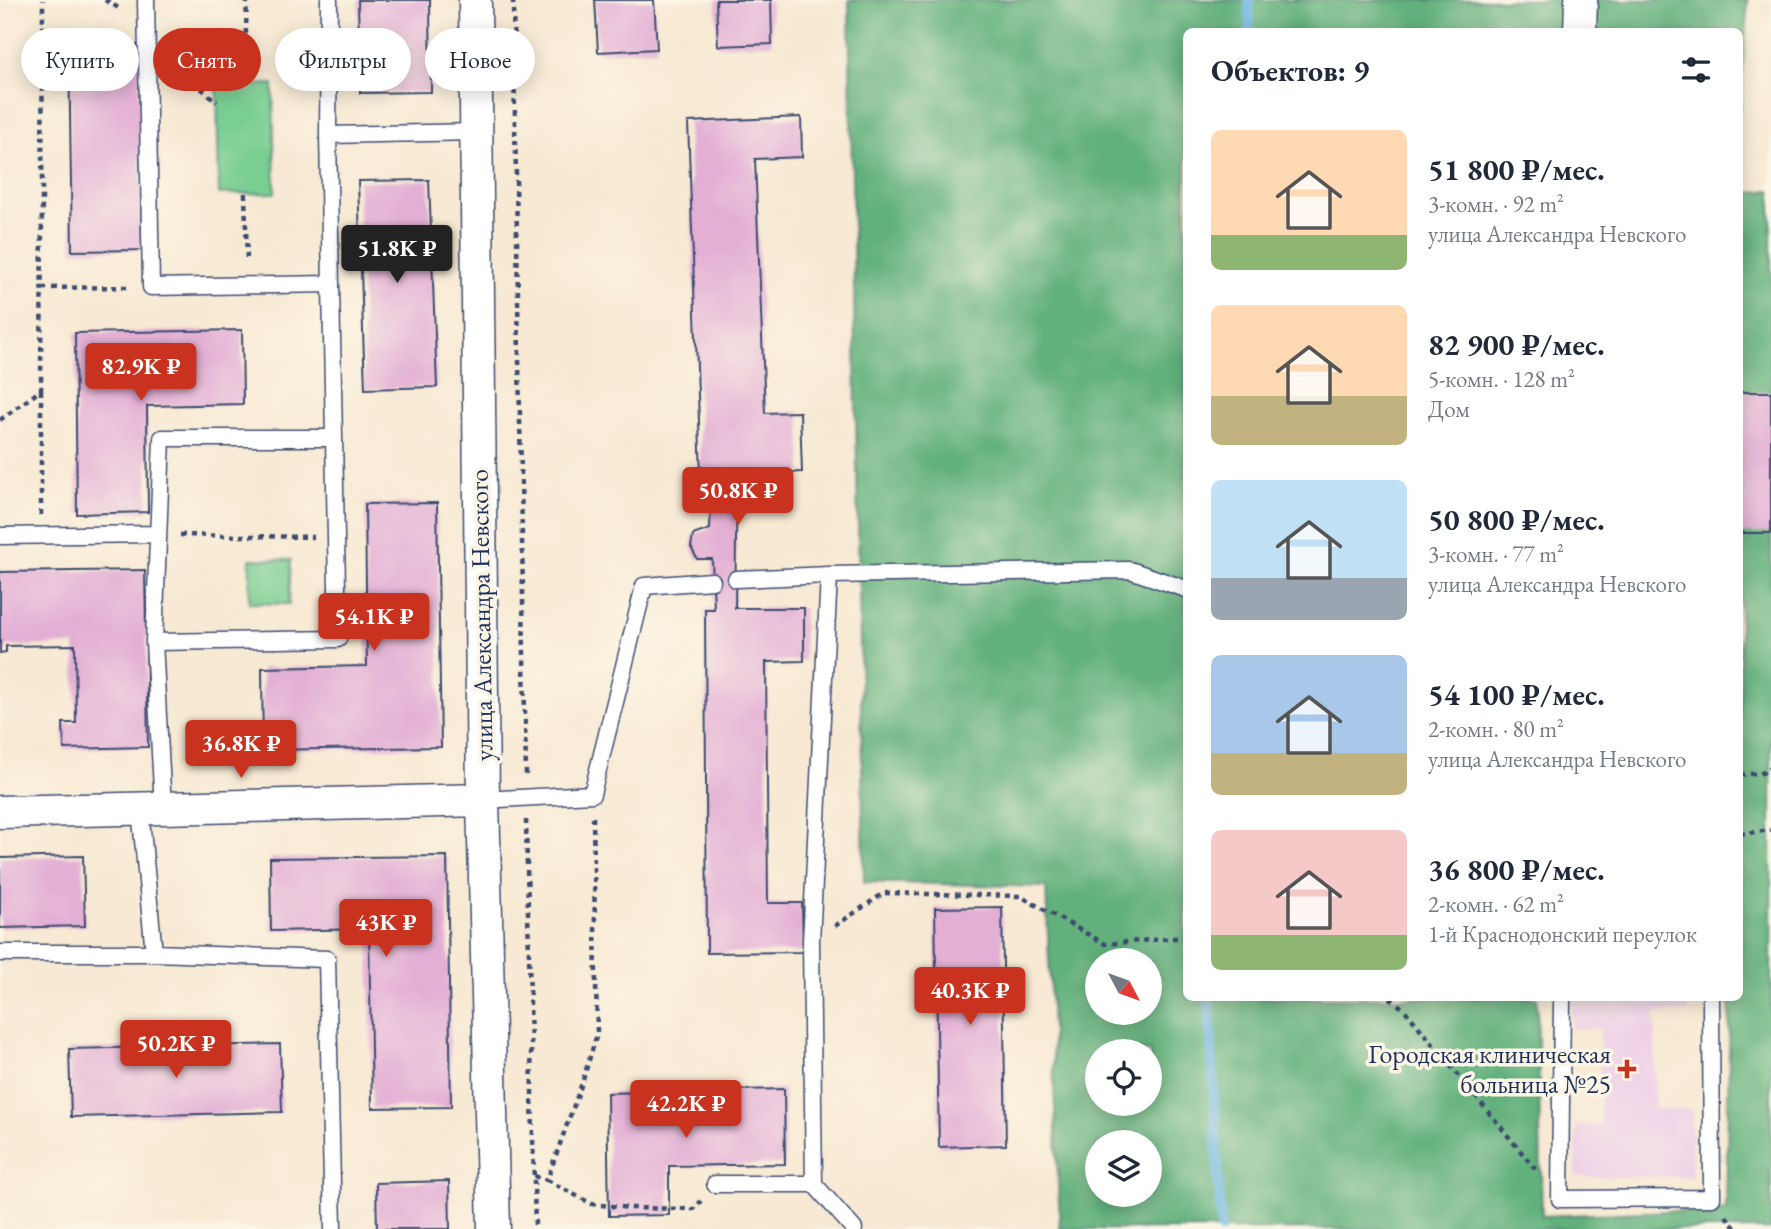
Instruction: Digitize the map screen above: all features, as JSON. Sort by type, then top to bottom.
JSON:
[{"type":"street","name":"улица Александра Невского","points":[[475,0],[483,800],[495,1229]]},
{"type":"street","points":[[1580,28],[1581,0]]},
{"type":"street","points":[[0,812],[483,800]]},
{"type":"lane","points":[[146,0],[151,287],[331,284]]},
{"type":"lane","points":[[154,642],[338,639],[328,135],[328,0]]},
{"type":"lane","points":[[328,135],[477,132]]},
{"type":"lane","points":[[154,953],[154,642],[162,438],[334,438]]},
{"type":"lane","points":[[0,536],[158,534]]},
{"type":"lane","points":[[736,579],[1130,570],[1183,588]]},
{"type":"lane","points":[[829,575],[811,942],[814,1184],[855,1229]]},
{"type":"lane","points":[[483,800],[592,794],[644,586],[712,581]]},
{"type":"lane","points":[[0,953],[154,953],[327,959],[333,1229]]},
{"type":"lane","points":[[1562,1001],[1560,1199],[1712,1198],[1711,1001]]},
{"type":"lane","points":[[715,1184],[814,1184]]},
{"type":"path","points":[[41,536],[43,0]]},
{"type":"path","points":[[246,28],[247,0]]},
{"type":"path","points":[[513,0],[535,1229]]},
{"type":"path","points":[[147,41],[217,102]]},
{"type":"path","points":[[245,194],[248,286]]},
{"type":"path","points":[[42,288],[151,287]]},
{"type":"path","points":[[0,420],[41,390]]},
{"type":"path","points":[[158,534],[336,538]]},
{"type":"path","points":[[1743,775],[1762,773],[1771,768]]},
{"type":"path","points":[[548,1180],[597,1034],[592,794]]},
{"type":"path","points":[[1743,834],[1771,830]]},
{"type":"path","points":[[811,942],[884,893],[1020,896],[1105,944],[1183,937]]},
{"type":"path","points":[[1394,1001],[1404,1009],[1560,1199]]},
{"type":"path","points":[[534,1176],[548,1180],[592,1204],[631,1208],[694,1209],[715,1184]]},
{"type":"shaded area","name":"Городская клиническая больница №25","points":[[1572,1001],[1688,1001],[1688,1012],[1655,1012],[1655,1109],[1692,1109],[1692,1177],[1576,1177],[1576,1125],[1600,1125],[1600,1029],[1572,1029]]},
{"type":"green space","points":[[849,0],[1748,0],[1743,71],[1743,28],[1183,28],[1183,1001],[1537,1001],[1542,1216],[1726,1209],[1730,1001],[1743,1001],[1743,194],[1771,190],[1771,1229],[1060,1229],[1046,887],[864,882]]},
{"type":"green space","points":[[261,84],[273,84],[275,193],[219,194],[217,91],[261,91]]},
{"type":"green space","points":[[250,559],[291,560],[289,604],[249,603]]},
{"type":"building","points":[[358,0],[430,0],[430,28],[425,28],[425,91],[431,92],[360,93],[411,91],[411,28],[359,28]]},
{"type":"building","points":[[595,0],[654,0],[657,49],[598,52]]},
{"type":"building","points":[[716,0],[771,0],[772,44],[718,46]]},
{"type":"building","points":[[139,45],[142,250],[72,251],[70,91],[139,91]]},
{"type":"building","points":[[801,117],[802,157],[755,159],[765,413],[800,412],[802,472],[737,475],[735,608],[804,608],[804,661],[766,662],[768,903],[802,903],[803,952],[707,953],[705,609],[714,609],[712,559],[697,559],[691,547],[693,535],[710,529],[712,476],[701,476],[688,122]]},
{"type":"building","points":[[429,180],[437,387],[365,389],[358,181]]},
{"type":"building","points":[[242,330],[243,404],[147,406],[148,512],[77,514],[75,333]]},
{"type":"building","points":[[1743,392],[1771,392],[1771,533],[1743,533]]},
{"type":"building","points":[[437,503],[441,747],[263,750],[262,668],[367,666],[365,504]]},
{"type":"building","points":[[145,570],[148,747],[64,749],[63,723],[76,723],[75,645],[6,646],[6,652],[0,653],[0,572]]},
{"type":"building","points":[[83,856],[85,926],[0,928],[0,858]]},
{"type":"building","points":[[447,856],[451,1107],[372,1108],[369,929],[271,931],[270,858]]},
{"type":"building","points":[[1002,907],[1006,1145],[939,1147],[935,908]]},
{"type":"building","points":[[280,1044],[282,1112],[71,1117],[69,1049]]},
{"type":"building","points":[[784,1089],[785,1164],[669,1166],[669,1215],[609,1216],[607,1093]]},
{"type":"building","points":[[449,1181],[450,1229],[377,1229],[376,1183]]},
{"type":"waterway","points":[[1249,0],[1250,28]]},
{"type":"waterway","points":[[1209,1001],[1221,1229]]},
{"type":"place","name":"Городская клиническая больница №25","points":[[1627,1069]]}]
